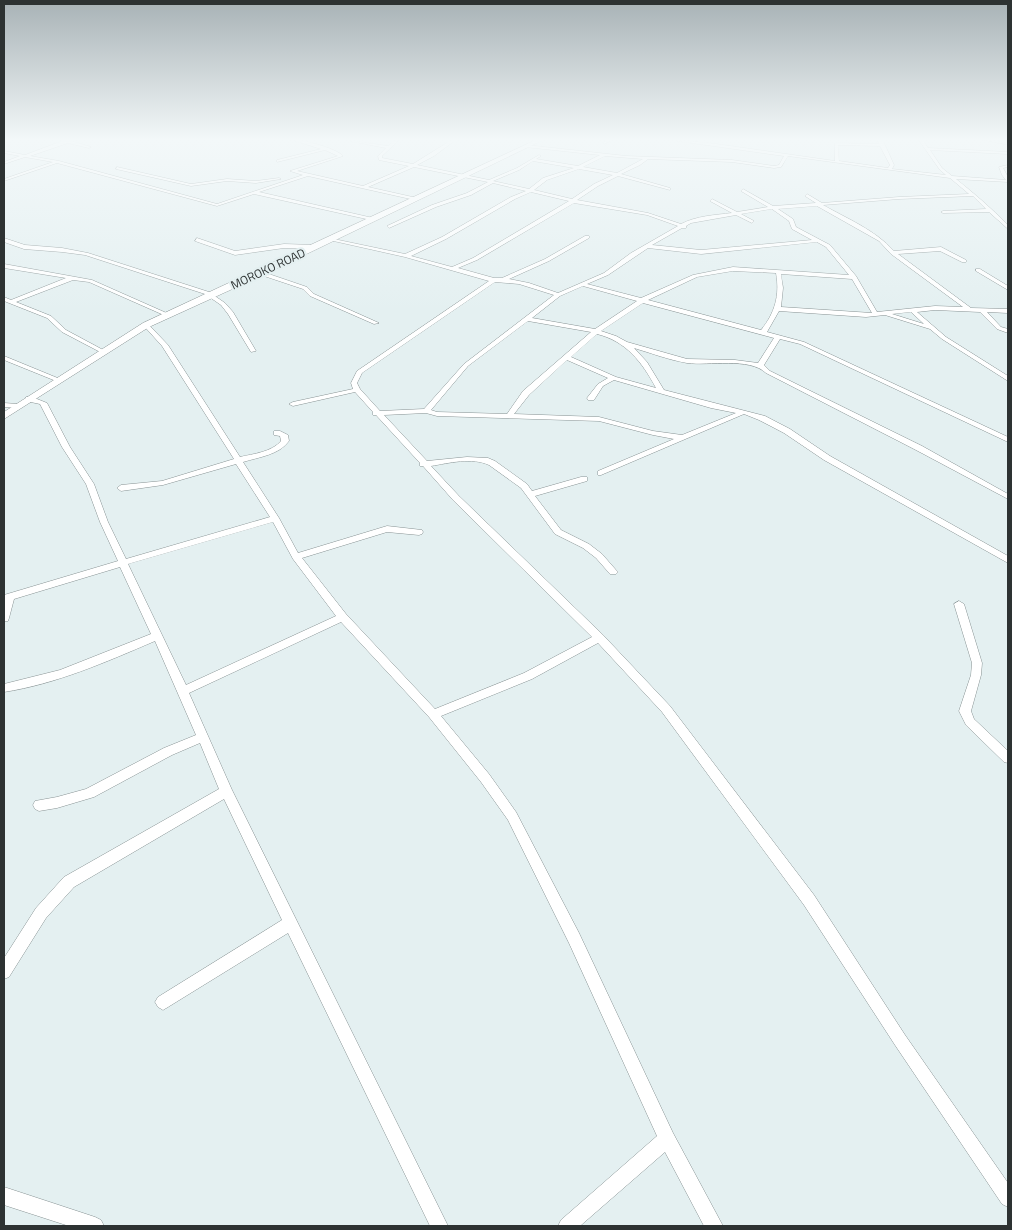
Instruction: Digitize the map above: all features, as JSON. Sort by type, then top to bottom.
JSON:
[{"type":"street","points":[[181,196],[212,205],[223,204],[245,196]]},
{"type":"street","points":[[270,196],[371,219]]},
{"type":"street","points":[[404,196],[415,199]]},
{"type":"street","name":"MOROKO ROAD","points":[[4,416],[146,325],[421,196]]},
{"type":"street","points":[[389,227],[434,206],[462,196]]},
{"type":"street","points":[[406,256],[451,234],[517,196]]},
{"type":"street","points":[[553,196],[648,214],[684,227]]},
{"type":"street","points":[[452,269],[475,259],[580,196]]},
{"type":"street","points":[[753,196],[791,220],[794,228],[828,246],[854,277],[879,314],[933,328]]},
{"type":"street","points":[[809,196],[881,240],[893,253],[968,308]]},
{"type":"street","points":[[426,411],[466,365],[558,295],[606,274],[626,258],[697,220],[772,208],[940,196]]},
{"type":"street","points":[[976,196],[1008,228]]},
{"type":"street","points":[[712,200],[752,222]]},
{"type":"street","points":[[944,212],[991,210]]},
{"type":"street","points":[[587,237],[547,260],[498,280],[359,372],[354,383],[357,390],[423,464],[600,638],[666,709],[809,900],[900,1040],[1008,1198]]},
{"type":"street","points":[[331,239],[534,287],[558,295]]},
{"type":"street","points":[[4,240],[24,247],[86,254],[140,273],[190,286],[207,293],[223,304],[231,313],[254,351]]},
{"type":"street","points":[[197,240],[235,253],[284,246],[314,248]]},
{"type":"street","points":[[648,246],[710,252],[816,241]]},
{"type":"street","points":[[893,253],[941,249],[964,261]]},
{"type":"street","points":[[4,266],[74,277],[107,288],[168,315]]},
{"type":"street","points":[[510,415],[526,393],[553,367],[568,358],[595,332],[643,300],[695,276],[733,269],[854,277]]},
{"type":"street","points":[[978,270],[1008,288]]},
{"type":"street","points":[[763,332],[773,320],[777,309],[781,282],[778,272]]},
{"type":"street","points":[[260,273],[305,288],[319,298],[376,324]]},
{"type":"street","points":[[12,301],[74,277]]},
{"type":"street","points":[[584,285],[802,343],[1008,440]]},
{"type":"street","points":[[4,299],[49,317],[64,331],[104,352]]},
{"type":"street","points":[[777,309],[879,314],[912,310],[968,308],[983,311],[1008,311]]},
{"type":"street","points":[[912,310],[958,348],[1008,379]]},
{"type":"street","points":[[983,311],[999,328],[1008,329]]},
{"type":"street","points":[[528,319],[595,332],[687,362],[735,362],[761,365],[768,372],[876,426],[1008,497]]},
{"type":"street","points":[[146,325],[165,345],[275,518],[296,557],[342,617],[433,714],[485,778],[512,816],[574,938],[667,1139],[714,1226]]},
{"type":"street","points":[[761,365],[778,337]]},
{"type":"street","points":[[623,342],[643,361],[661,390]]},
{"type":"street","points":[[4,358],[58,380]]},
{"type":"street","points":[[568,358],[614,378],[762,418],[787,431],[827,458],[1008,560]]},
{"type":"street","points":[[592,398],[598,386],[606,380],[614,378]]},
{"type":"street","points":[[293,404],[357,390]]},
{"type":"street","points":[[29,399],[43,403],[66,447],[90,484],[104,522],[183,691],[226,791],[439,1226]]},
{"type":"street","points":[[4,405],[18,406]]},
{"type":"street","points":[[728,410],[733,417]]},
{"type":"street","points":[[376,413],[426,411],[437,414],[599,419],[653,433],[683,438]]},
{"type":"street","points":[[601,473],[744,412]]},
{"type":"street","points":[[121,488],[163,483],[238,462],[282,446],[285,441],[284,435],[277,433]]},
{"type":"street","points":[[423,464],[467,459],[485,460],[514,477],[532,494],[558,532],[586,546],[613,572]]},
{"type":"street","points":[[532,494],[584,479]]},
{"type":"street","points":[[4,618],[6,598],[275,518]]},
{"type":"street","points":[[296,557],[323,547],[336,546],[362,535],[387,529],[419,532]]},
{"type":"street","points":[[959,604],[977,663],[976,675],[964,711],[970,722],[1008,758]]},
{"type":"street","points":[[183,691],[342,617]]},
{"type":"street","points":[[4,688],[40,680],[99,660],[157,636]]},
{"type":"street","points":[[433,714],[528,676],[600,638]]},
{"type":"street","points":[[39,805],[62,803],[94,792],[165,753],[203,737]]},
{"type":"street","points":[[4,972],[25,936],[50,900],[69,882],[226,791]]},
{"type":"street","points":[[164,1002],[291,923]]},
{"type":"street","points":[[567,1226],[667,1139]]},
{"type":"street","points":[[4,1196],[95,1226]]}]
